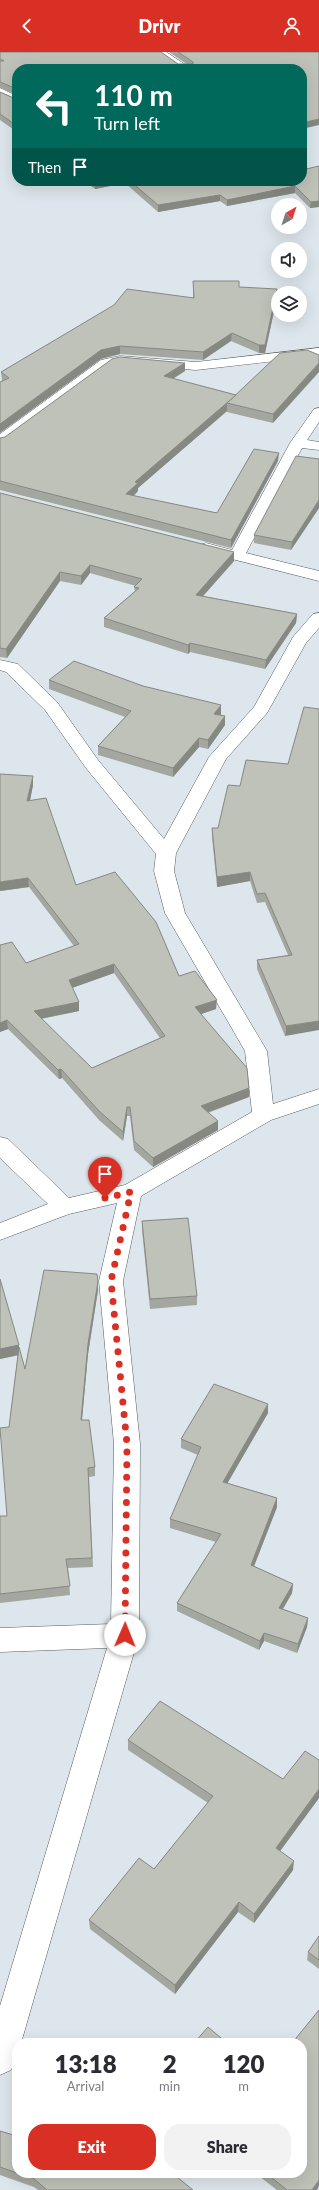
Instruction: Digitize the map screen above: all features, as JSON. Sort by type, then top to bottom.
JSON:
[{"type":"street","points":[[159,52],[179,64]]},
{"type":"street","points":[[0,91],[12,98]]},
{"type":"street","points":[[0,441],[106,363],[120,360],[196,366],[319,352]]},
{"type":"street","points":[[237,556],[297,443],[319,412]]},
{"type":"street","points":[[297,443],[319,446]]},
{"type":"street","points":[[191,544],[319,576]]},
{"type":"street","points":[[263,1115],[256,1051],[175,913],[164,871],[166,853],[218,757],[261,710],[299,641],[319,618]]},
{"type":"street","points":[[0,665],[12,668],[51,706],[92,764],[166,853]]},
{"type":"street","points":[[0,1232],[65,1207],[131,1192],[263,1115],[319,1096]]},
{"type":"street","points":[[0,1146],[65,1207]]},
{"type":"street","points":[[0,2059],[125,1635],[127,1444],[111,1281],[131,1192]]},
{"type":"street","points":[[0,1640],[125,1635]]},
{"type":"building","points":[[0,52],[161,52],[178,64],[12,64],[12,87],[0,82],[0,61],[4,61],[0,59]]},
{"type":"building","points":[[178,52],[319,52],[319,119],[307,122],[307,64],[193,64],[193,62]]},
{"type":"building","points":[[0,92],[12,97],[12,122],[0,114]]},
{"type":"building","points":[[319,166],[319,201],[311,202],[295,186],[307,186],[307,169]]},
{"type":"building","points":[[136,186],[295,186],[227,200],[220,195],[158,205]]},
{"type":"building","points":[[193,281],[239,281],[239,287],[271,289],[271,317],[265,345],[259,345],[232,333],[203,352],[120,346],[101,350],[0,424],[0,382],[9,378],[1,372],[114,305],[127,289],[194,298]]},
{"type":"building","points":[[307,350],[319,355],[319,363],[273,414],[227,403],[280,353]]},
{"type":"building","points":[[120,357],[185,363],[164,376],[236,395],[135,482],[138,483],[126,494],[217,513],[254,449],[279,453],[231,540],[0,481],[0,438],[5,437],[112,359]]},
{"type":"building","points":[[296,456],[319,459],[319,500],[292,542],[254,535]]},
{"type":"building","points":[[0,493],[234,552],[196,595],[297,614],[266,660],[190,643],[188,645],[104,618],[139,588],[134,587],[142,579],[90,565],[81,576],[60,572],[6,649],[0,648]]},
{"type":"building","points":[[74,661],[143,686],[221,705],[214,714],[225,716],[208,740],[199,738],[173,768],[98,746],[131,711],[49,680]]},
{"type":"building","points":[[304,707],[319,709],[319,1021],[286,1026],[257,960],[292,955],[265,893],[257,894],[250,872],[217,877],[212,828],[218,828],[228,785],[240,786],[246,760],[288,764]]},
{"type":"building","points":[[0,774],[33,776],[27,801],[46,798],[76,885],[115,872],[156,922],[179,976],[195,971],[217,1000],[195,1007],[247,1068],[249,1088],[201,1106],[218,1121],[153,1158],[134,1141],[130,1107],[127,1107],[123,1132],[99,1111],[61,1069],[58,1070],[7,1020],[0,1023],[0,945],[12,942],[26,963],[79,944],[28,878],[0,882]],"holes":[[[114,964],[165,1036],[92,1068],[34,1011],[79,1002],[69,980]]]},
{"type":"building","points":[[188,1218],[197,1296],[150,1299],[142,1221]]},
{"type":"building","points":[[44,1270],[97,1274],[98,1281],[88,1344],[81,1420],[89,1420],[95,1467],[88,1468],[92,1558],[66,1559],[70,1586],[0,1594],[0,1516],[7,1516],[0,1428],[9,1427],[19,1347],[25,1369]]},
{"type":"building","points":[[0,1279],[19,1345],[0,1349]]},
{"type":"building","points":[[214,1384],[268,1404],[223,1482],[277,1498],[251,1565],[293,1584],[279,1608],[308,1618],[298,1644],[264,1633],[260,1641],[177,1603],[221,1534],[170,1519],[201,1447],[181,1439]]},
{"type":"building","points":[[160,1701],[283,1779],[305,1751],[319,1760],[319,1789],[276,1848],[294,1861],[254,1914],[239,1902],[175,1985],[89,1920],[139,1858],[154,1869],[213,1796],[128,1740]]},
{"type":"building","points":[[319,1936],[319,1960],[308,1952]]},
{"type":"building","points":[[319,2010],[319,2180],[312,2190],[287,2190],[272,2178],[307,2178],[307,2038],[296,2038]]},
{"type":"building","points":[[208,2027],[221,2038],[198,2038]]},
{"type":"building","points":[[0,2131],[12,2135],[12,2171],[0,2167]]},
{"type":"building","points":[[33,2178],[178,2178],[193,2190],[47,2190]]},
{"type":"route","points":[[105,1198],[131,1192],[111,1281],[127,1444],[125,1635]]}]
